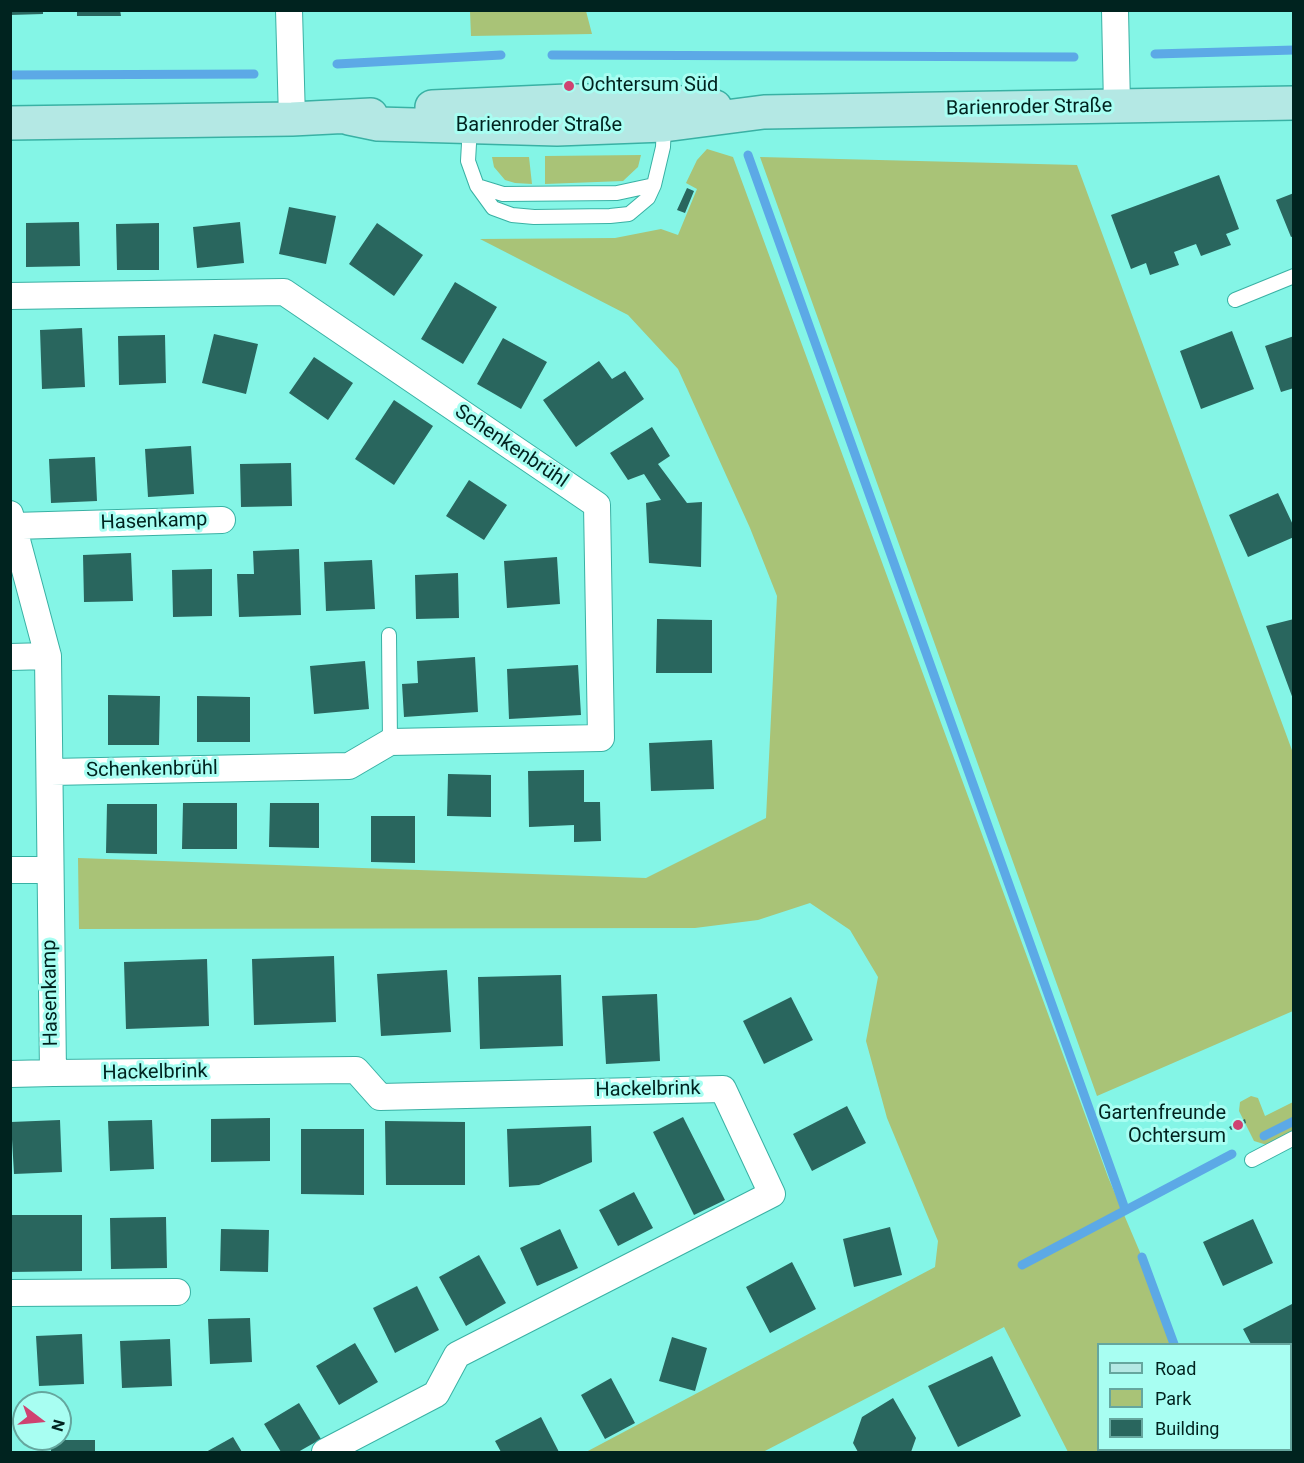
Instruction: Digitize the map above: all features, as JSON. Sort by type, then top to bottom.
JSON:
[{"type":"main road","name":"Barienroder Straße","points":[[10,123],[350,118],[378,124],[475,116],[1293,102]]},
{"type":"street","points":[[289,10],[291,119]]},
{"type":"street","points":[[1115,10],[1117,106]]},
{"type":"street","name":"Schenkenbrühl","points":[[10,296],[284,292],[597,504],[601,738],[390,742],[349,766],[51,772]]},
{"type":"street","name":"Hasenkamp","points":[[10,1074],[53,1073],[48,657],[12,520],[222,520]]},
{"type":"street","points":[[10,657],[48,657]]},
{"type":"street","points":[[10,870],[50,870]]},
{"type":"street","name":"Hackelbrink","points":[[53,1073],[356,1070],[381,1096],[723,1089],[772,1194],[457,1355],[436,1394],[325,1452]]},
{"type":"street","points":[[10,1293],[177,1292]]},
{"type":"lane","points":[[475,116],[466,150],[477,186],[489,204],[498,211],[534,217],[629,214],[642,204],[654,185],[664,113]]},
{"type":"lane","points":[[477,186],[503,194],[617,193],[654,185]]},
{"type":"lane","points":[[1235,300],[1293,276]]},
{"type":"lane","points":[[389,635],[390,742]]},
{"type":"lane","points":[[1252,1160],[1293,1138]]},
{"type":"green space","points":[[470,11],[586,11],[592,34],[471,36]]},
{"type":"green space","points":[[707,149],[733,157],[1108,1177],[1142,1257],[1174,1343],[1097,1343],[1097,1451],[1213,1452],[1068,1452],[1004,1327],[763,1452],[586,1452],[935,1267],[938,1241],[887,1118],[866,1041],[878,977],[850,930],[810,903],[758,920],[695,928],[79,929],[78,858],[646,878],[766,818],[777,596],[750,528],[678,369],[628,315],[480,239],[615,238],[661,229],[678,235],[697,189],[686,183],[697,160]]},
{"type":"green space","points":[[641,155],[638,167],[623,181],[545,184],[545,156]]},
{"type":"green space","points":[[492,157],[529,157],[532,184],[505,180],[494,167]]},
{"type":"green space","points":[[760,157],[1077,165],[1293,753],[1293,1011],[1097,1096]]},
{"type":"green space","points":[[1251,1096],[1258,1098],[1265,1116],[1293,1102],[1293,1130],[1267,1145],[1254,1141],[1239,1111],[1240,1102]]},
{"type":"building","points":[[10,10],[43,10],[43,14],[10,15]]},
{"type":"building","points":[[77,10],[120,10],[121,16],[77,16]]},
{"type":"building","points":[[1219,175],[1239,229],[1226,234],[1231,245],[1201,256],[1196,244],[1174,252],[1179,265],[1150,275],[1146,263],[1131,269],[1111,215]]},
{"type":"building","points":[[687,188],[694,191],[685,213],[677,210]]},
{"type":"building","points":[[1294,193],[1294,236],[1291,237],[1276,200]]},
{"type":"building","points":[[289,207],[336,216],[326,264],[279,254]]},
{"type":"building","points":[[79,222],[80,266],[26,267],[26,223]]},
{"type":"building","points":[[240,222],[244,263],[197,268],[193,227]]},
{"type":"building","points":[[159,223],[159,270],[117,270],[116,224]]},
{"type":"building","points":[[377,223],[423,255],[394,296],[349,264]]},
{"type":"building","points":[[455,282],[497,307],[463,364],[421,339]]},
{"type":"building","points":[[82,328],[85,387],[42,389],[40,330]]},
{"type":"building","points":[[1232,331],[1254,389],[1201,409],[1180,351]]},
{"type":"building","points":[[214,334],[258,344],[246,394],[202,383]]},
{"type":"building","points":[[165,335],[166,383],[119,385],[118,336]]},
{"type":"building","points":[[1294,336],[1294,388],[1281,392],[1265,346]]},
{"type":"building","points":[[503,338],[547,362],[521,409],[477,384]]},
{"type":"building","points":[[314,357],[353,383],[328,420],[289,393]]},
{"type":"building","points":[[599,361],[612,379],[625,371],[644,399],[576,447],[543,400]]},
{"type":"building","points":[[394,400],[433,426],[394,485],[355,459]]},
{"type":"building","points":[[652,427],[670,456],[658,464],[687,503],[702,502],[701,567],[649,563],[646,503],[661,500],[644,474],[628,480],[610,453]]},
{"type":"building","points":[[191,446],[194,494],[148,497],[145,449]]},
{"type":"building","points":[[95,457],[97,501],[51,503],[49,459]]},
{"type":"building","points":[[291,463],[292,506],[241,507],[240,464]]},
{"type":"building","points":[[469,480],[507,505],[484,540],[446,516]]},
{"type":"building","points":[[1278,493],[1294,527],[1294,537],[1248,557],[1229,515]]},
{"type":"building","points":[[299,549],[301,615],[239,617],[237,574],[254,574],[253,551]]},
{"type":"building","points":[[131,553],[133,601],[84,602],[83,555]]},
{"type":"building","points":[[557,557],[560,604],[507,608],[504,561]]},
{"type":"building","points":[[372,560],[375,609],[326,611],[324,562]]},
{"type":"building","points":[[212,569],[212,616],[173,617],[172,570]]},
{"type":"building","points":[[458,573],[459,618],[416,619],[415,575]]},
{"type":"building","points":[[657,619],[712,620],[712,673],[656,673]]},
{"type":"building","points":[[1294,619],[1294,699],[1293,699],[1266,626]]},
{"type":"building","points":[[475,657],[478,712],[404,717],[402,684],[418,683],[417,661]]},
{"type":"building","points":[[365,661],[369,709],[314,714],[310,666]]},
{"type":"building","points":[[578,665],[581,715],[509,719],[507,669]]},
{"type":"building","points":[[108,695],[160,696],[159,745],[108,745]]},
{"type":"building","points":[[197,696],[250,697],[250,742],[197,742]]},
{"type":"building","points":[[712,740],[714,789],[651,791],[649,743]]},
{"type":"building","points":[[584,770],[584,802],[600,802],[601,841],[574,842],[574,825],[529,827],[528,771]]},
{"type":"building","points":[[448,774],[491,775],[491,817],[447,816]]},
{"type":"building","points":[[183,803],[237,803],[237,849],[182,849]]},
{"type":"building","points":[[270,803],[319,803],[319,848],[269,847]]},
{"type":"building","points":[[107,804],[157,804],[157,854],[106,853]]},
{"type":"building","points":[[371,816],[415,816],[415,863],[371,862]]},
{"type":"building","points":[[334,956],[336,1022],[254,1025],[252,959]]},
{"type":"building","points":[[207,959],[209,1026],[126,1029],[124,962]]},
{"type":"building","points":[[447,970],[451,1032],[381,1036],[377,974]]},
{"type":"building","points":[[561,975],[563,1046],[480,1049],[478,977]]},
{"type":"building","points":[[657,994],[660,1061],[606,1064],[602,996]]},
{"type":"building","points":[[791,997],[813,1040],[764,1064],[743,1021]]},
{"type":"building","points":[[847,1106],[866,1143],[812,1171],[793,1134]]},
{"type":"building","points":[[683,1117],[725,1200],[694,1215],[653,1132]]},
{"type":"building","points":[[270,1118],[270,1161],[211,1162],[211,1119]]},
{"type":"building","name":"Gartenfreunde Ochtersum","points":[[1245,1119],[1246,1123],[1231,1130],[1229,1127]]},
{"type":"building","points":[[60,1120],[62,1172],[14,1174],[11,1122]]},
{"type":"building","points":[[152,1120],[154,1169],[110,1171],[108,1121]]},
{"type":"building","points":[[385,1121],[465,1122],[465,1185],[386,1185]]},
{"type":"building","points":[[591,1126],[592,1162],[539,1185],[509,1187],[507,1129]]},
{"type":"building","points":[[301,1129],[364,1129],[364,1195],[301,1194]]},
{"type":"building","points":[[634,1192],[653,1228],[618,1246],[599,1210]]},
{"type":"building","points":[[10,1215],[82,1215],[82,1271],[10,1272]]},
{"type":"building","points":[[166,1217],[167,1268],[111,1269],[110,1218]]},
{"type":"building","points":[[1253,1219],[1273,1263],[1223,1286],[1203,1242]]},
{"type":"building","points":[[890,1227],[902,1275],[854,1287],[843,1239]]},
{"type":"building","points":[[221,1229],[269,1230],[268,1272],[220,1271]]},
{"type":"building","points":[[560,1229],[578,1268],[537,1286],[520,1248]]},
{"type":"building","points":[[479,1255],[506,1303],[466,1326],[439,1277]]},
{"type":"building","points":[[792,1262],[816,1309],[770,1333],[746,1287]]},
{"type":"building","points":[[417,1286],[439,1330],[395,1353],[373,1308]]},
{"type":"building","points":[[1294,1303],[1294,1354],[1292,1354],[1292,1343],[1250,1343],[1243,1329]]},
{"type":"building","points":[[250,1318],[252,1362],[210,1364],[208,1319]]},
{"type":"building","points":[[82,1334],[84,1384],[39,1386],[36,1336]]},
{"type":"building","points":[[672,1337],[707,1348],[695,1391],[659,1381]]},
{"type":"building","points":[[170,1339],[172,1386],[122,1388],[120,1341]]},
{"type":"building","points":[[355,1343],[378,1382],[339,1405],[316,1366]]},
{"type":"building","points":[[992,1356],[1021,1416],[958,1447],[928,1386]]},
{"type":"building","points":[[611,1378],[635,1423],[605,1439],[581,1395]]},
{"type":"building","points":[[1294,1386],[1294,1414],[1292,1411],[1292,1387]]},
{"type":"building","points":[[893,1398],[916,1438],[911,1452],[858,1452],[853,1443],[862,1417]]},
{"type":"building","points":[[299,1403],[321,1439],[298,1452],[281,1452],[264,1424]]},
{"type":"building","points":[[541,1417],[559,1452],[501,1452],[495,1441]]},
{"type":"building","points":[[233,1437],[242,1452],[206,1452]]},
{"type":"building","points":[[72,1440],[95,1440],[95,1452],[51,1452],[72,1451]]},
{"type":"waterway","points":[[1155,54],[1294,50]]},
{"type":"waterway","points":[[337,64],[501,55]]},
{"type":"waterway","points":[[552,55],[1074,57]]},
{"type":"waterway","points":[[10,75],[254,74]]},
{"type":"waterway","points":[[748,155],[1125,1209]]},
{"type":"waterway","points":[[1264,1136],[1294,1121]]},
{"type":"waterway","points":[[1022,1265],[1232,1154]]},
{"type":"waterway","points":[[1142,1257],[1174,1343]]},
{"type":"place","name":"Ochtersum Süd","points":[[569,86]]},
{"type":"place","name":"Gartenfreunde Ochtersum","points":[[1238,1125]]}]
